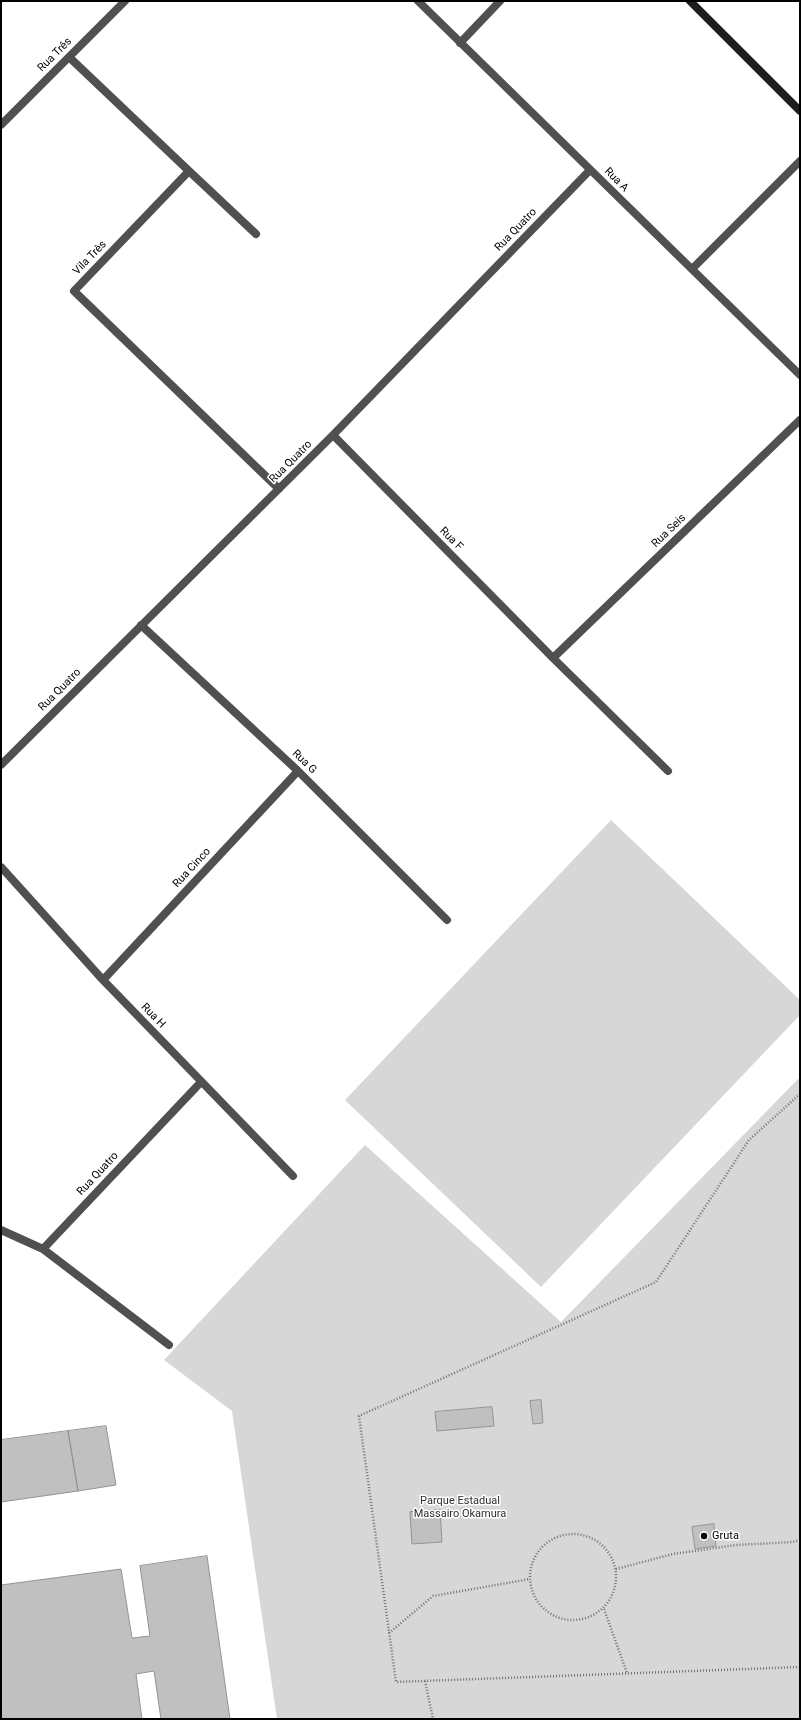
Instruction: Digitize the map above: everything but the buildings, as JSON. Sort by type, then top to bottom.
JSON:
[{"type":"main road","points":[[690,1],[800,111]]},
{"type":"street","name":"Rua Três","points":[[1,125],[125,1]]},
{"type":"street","name":"Rua A","points":[[418,1],[800,375]]},
{"type":"street","points":[[460,43],[500,1]]},
{"type":"street","points":[[69,57],[256,234]]},
{"type":"street","points":[[692,269],[800,161]]},
{"type":"street","name":"Rua Quatro","points":[[1,765],[333,435],[590,170]]},
{"type":"street","name":"Vila Três","points":[[189,171],[74,291],[279,489]]},
{"type":"street","name":"Rua Seis","points":[[553,658],[800,420]]},
{"type":"street","name":"Rua F","points":[[333,435],[553,658],[668,771]]},
{"type":"street","name":"Rua G","points":[[141,625],[298,771],[447,920]]},
{"type":"street","name":"Rua Cinco","points":[[103,980],[298,771]]},
{"type":"street","name":"Rua H","points":[[1,867],[103,980],[293,1176]]},
{"type":"street","name":"Rua Quatro","points":[[43,1249],[201,1082]]},
{"type":"street","points":[[1,1230],[43,1249],[169,1345]]},
{"type":"path","points":[[800,1094],[749,1140],[656,1282],[359,1416],[396,1682],[800,1667]]},
{"type":"path","points":[[576,1534],[590,1537],[602,1544],[611,1556],[616,1569],[617,1584],[613,1597],[604,1609],[592,1617],[578,1621],[564,1620],[550,1615],[540,1605],[533,1593],[530,1579],[532,1564],[538,1551],[548,1542],[561,1535],[576,1534]]},
{"type":"path","points":[[616,1569],[673,1554],[736,1545],[793,1542],[800,1540]]},
{"type":"path","points":[[389,1633],[433,1596],[530,1579]]},
{"type":"path","points":[[604,1609],[627,1674]]},
{"type":"path","points":[[425,1681],[433,1719]]},
{"type":"green space","points":[[611,820],[800,1000],[800,1015],[541,1287],[345,1100]]},
{"type":"green space","name":"Parque Estadual Massairo Okamura","points":[[800,1077],[800,1719],[277,1719],[232,1411],[164,1360],[365,1145],[561,1322]]},
{"type":"place","name":"Gruta","points":[[704,1536]]}]
